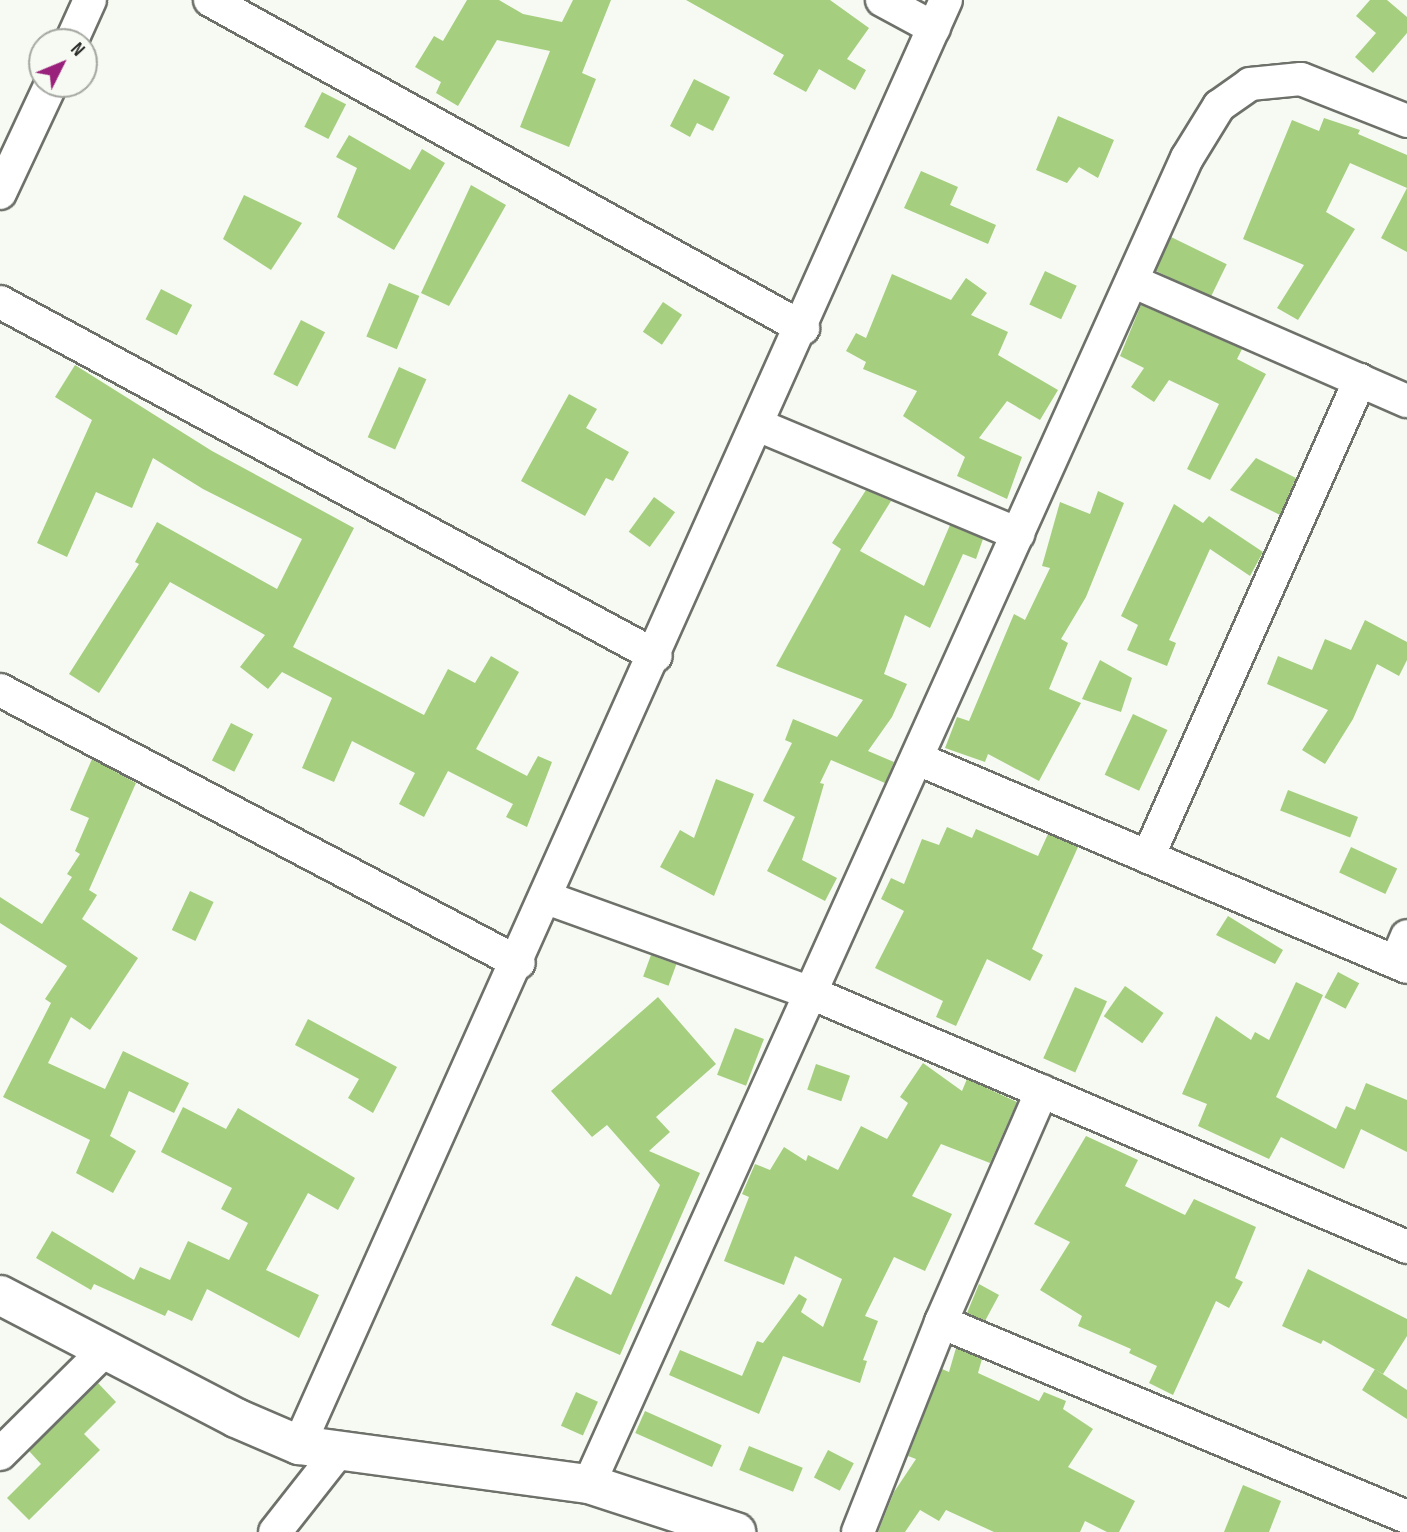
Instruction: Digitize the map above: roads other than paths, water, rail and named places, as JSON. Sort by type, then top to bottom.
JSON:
[{"type":"street","points":[[77,28],[90,0]]},
{"type":"street","points":[[210,0],[803,328]]},
{"type":"street","points":[[299,1445],[760,426],[940,14],[882,0]]},
{"type":"street","points":[[589,1484],[918,759],[1186,158],[1219,106],[1250,84],[1301,79],[1407,121]]},
{"type":"street","points":[[0,193],[44,98]]},
{"type":"street","points":[[1132,281],[1407,401]]},
{"type":"street","points":[[0,302],[656,656]]},
{"type":"street","points":[[1148,857],[1360,380]]},
{"type":"street","points":[[760,426],[1018,534]]},
{"type":"street","points":[[0,690],[519,962]]},
{"type":"street","points":[[918,759],[1148,857],[1403,955]]},
{"type":"street","points":[[548,898],[811,993],[1407,1247]]},
{"type":"street","points":[[858,1532],[941,1322],[1042,1091]]},
{"type":"street","points":[[0,1296],[299,1445],[589,1484],[673,1522],[736,1532]]},
{"type":"street","points":[[941,1322],[1407,1517]]},
{"type":"street","points":[[0,1454],[105,1350]]},
{"type":"street","points":[[275,1532],[338,1452]]}]
